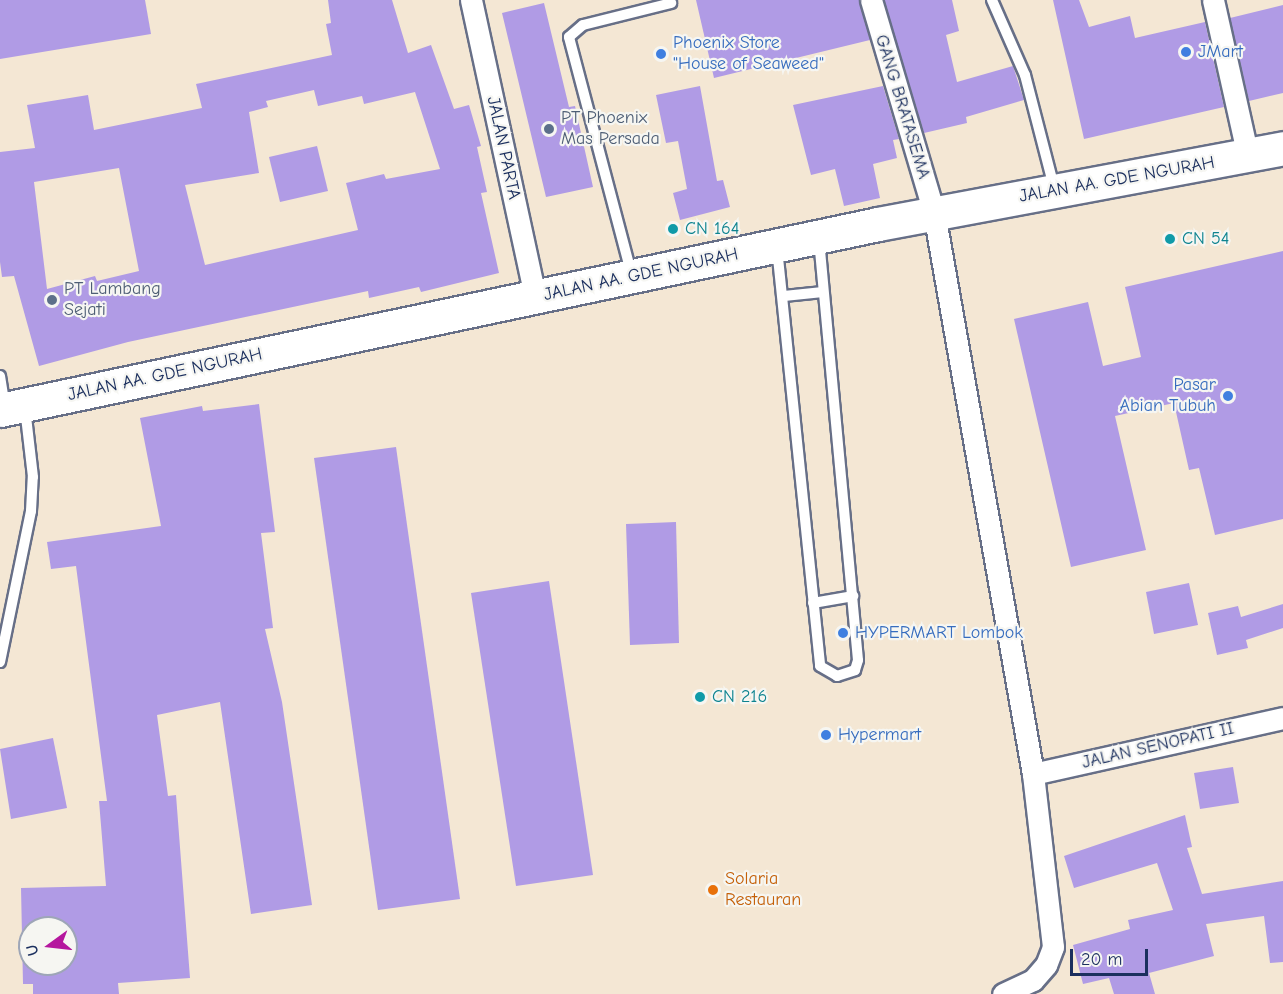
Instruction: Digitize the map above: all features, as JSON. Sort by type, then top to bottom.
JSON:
[{"type":"main road","name":"JALAN AA. GDE NGURAH","points":[[10,409],[632,275],[777,248],[934,213],[1283,148]]},
{"type":"street","name":"JALAN PARTA","points":[[471,0],[535,296]]},
{"type":"street","name":"GANG BRATASEMA","points":[[871,0],[934,213],[1034,774],[1053,947],[1046,965],[1034,980],[1004,994]]},
{"type":"street","points":[[1213,0],[1248,156]]},
{"type":"street","name":"JALAN SENOPATI II","points":[[1034,774],[1283,718]]},
{"type":"lane","points":[[992,0],[1025,75],[1055,190]]},
{"type":"lane","points":[[632,275],[569,37],[583,25],[671,3]]},
{"type":"lane","points":[[777,248],[784,296],[820,666],[837,676],[855,670],[858,660],[819,237]]},
{"type":"lane","points":[[784,296],[823,292]]},
{"type":"lane","points":[[0,376],[33,477],[31,512],[0,662]]},
{"type":"lane","points":[[813,603],[853,596]]},
{"type":"building","points":[[0,0],[145,0],[151,34],[0,59]]},
{"type":"building","points":[[328,0],[392,0],[408,53],[431,45],[454,109],[469,105],[481,146],[477,147],[487,192],[481,193],[499,273],[421,292],[419,287],[369,298],[368,291],[128,342],[39,366],[14,276],[2,277],[0,262],[0,152],[35,148],[27,105],[88,95],[94,130],[202,108],[196,84],[332,55],[326,24],[331,23]],"holes":[[[314,90],[318,106],[362,96],[364,104],[415,92],[440,169],[386,179],[384,174],[346,183],[358,230],[205,265],[185,185],[259,173],[249,112],[268,107],[266,101]],[[119,168],[139,271],[97,281],[95,276],[47,289],[34,182]]]},
{"type":"building","points":[[696,0],[859,0],[870,40],[714,78]]},
{"type":"building","points":[[884,0],[952,0],[959,31],[946,35],[957,82],[1013,66],[1024,100],[966,117],[967,123],[924,133]]},
{"type":"building","points":[[1053,0],[1079,0],[1089,27],[1130,16],[1135,38],[1205,22],[1224,107],[1084,139]]},
{"type":"building","points":[[544,3],[569,107],[575,106],[593,187],[546,197],[502,13]]},
{"type":"building","points":[[1283,5],[1283,93],[1249,101],[1230,18]]},
{"type":"building","points":[[700,86],[717,181],[723,180],[730,207],[680,220],[673,193],[687,189],[678,141],[666,143],[656,95]]},
{"type":"building","points":[[883,86],[899,139],[893,140],[897,158],[873,164],[880,198],[844,206],[835,169],[811,175],[793,105]]},
{"type":"building","points":[[317,146],[328,191],[280,202],[269,157]]},
{"type":"building","points":[[1283,251],[1283,519],[1215,535],[1199,468],[1189,470],[1174,403],[1115,416],[1146,550],[1071,567],[1014,319],[1088,302],[1103,366],[1141,357],[1125,287]]},
{"type":"building","points":[[259,404],[275,532],[261,533],[273,628],[265,629],[282,702],[312,905],[251,914],[220,702],[157,715],[168,796],[176,795],[190,978],[118,983],[119,994],[33,994],[33,984],[23,984],[23,976],[78,976],[78,916],[22,916],[21,888],[106,886],[99,801],[107,801],[76,566],[51,569],[47,542],[161,526],[140,418],[202,406],[203,411]]},
{"type":"building","points":[[396,447],[460,899],[378,910],[314,458]]},
{"type":"building","points":[[676,522],[679,643],[630,645],[626,524]]},
{"type":"building","points":[[549,581],[593,875],[516,886],[471,593]]},
{"type":"building","points":[[1189,583],[1198,625],[1154,634],[1146,592]]},
{"type":"building","points":[[1283,604],[1283,628],[1246,640],[1248,648],[1217,655],[1208,613],[1238,606],[1241,617]]},
{"type":"building","points":[[53,738],[67,808],[11,819],[0,749]]},
{"type":"building","points":[[1233,767],[1239,803],[1200,809],[1194,773]]},
{"type":"building","points":[[1185,815],[1192,847],[1187,848],[1202,894],[1283,881],[1283,962],[1270,963],[1264,916],[1206,924],[1214,956],[1149,973],[1155,994],[1114,994],[1109,978],[1083,984],[1073,945],[1130,929],[1128,920],[1173,910],[1157,863],[1074,888],[1064,856]]},
{"type":"place","name":"JMart","points":[[1186,52]]},
{"type":"place","name":"Phoenix Store \"House of Seaweed\"","points":[[661,54]]},
{"type":"place","name":"PT Phoenix Mas Persada","points":[[549,129]]},
{"type":"place","name":"CN 164","points":[[673,229]]},
{"type":"place","name":"CN 54","points":[[1170,239]]},
{"type":"place","name":"PT Lambang Sejati","points":[[52,300]]},
{"type":"place","name":"Pasar Abian Tubuh","points":[[1228,396]]},
{"type":"place","name":"HYPERMART Lombok","points":[[843,633]]},
{"type":"place","name":"CN 216","points":[[700,697]]},
{"type":"place","name":"Hypermart","points":[[826,735]]},
{"type":"place","name":"Solaria Restauran","points":[[713,890]]}]
